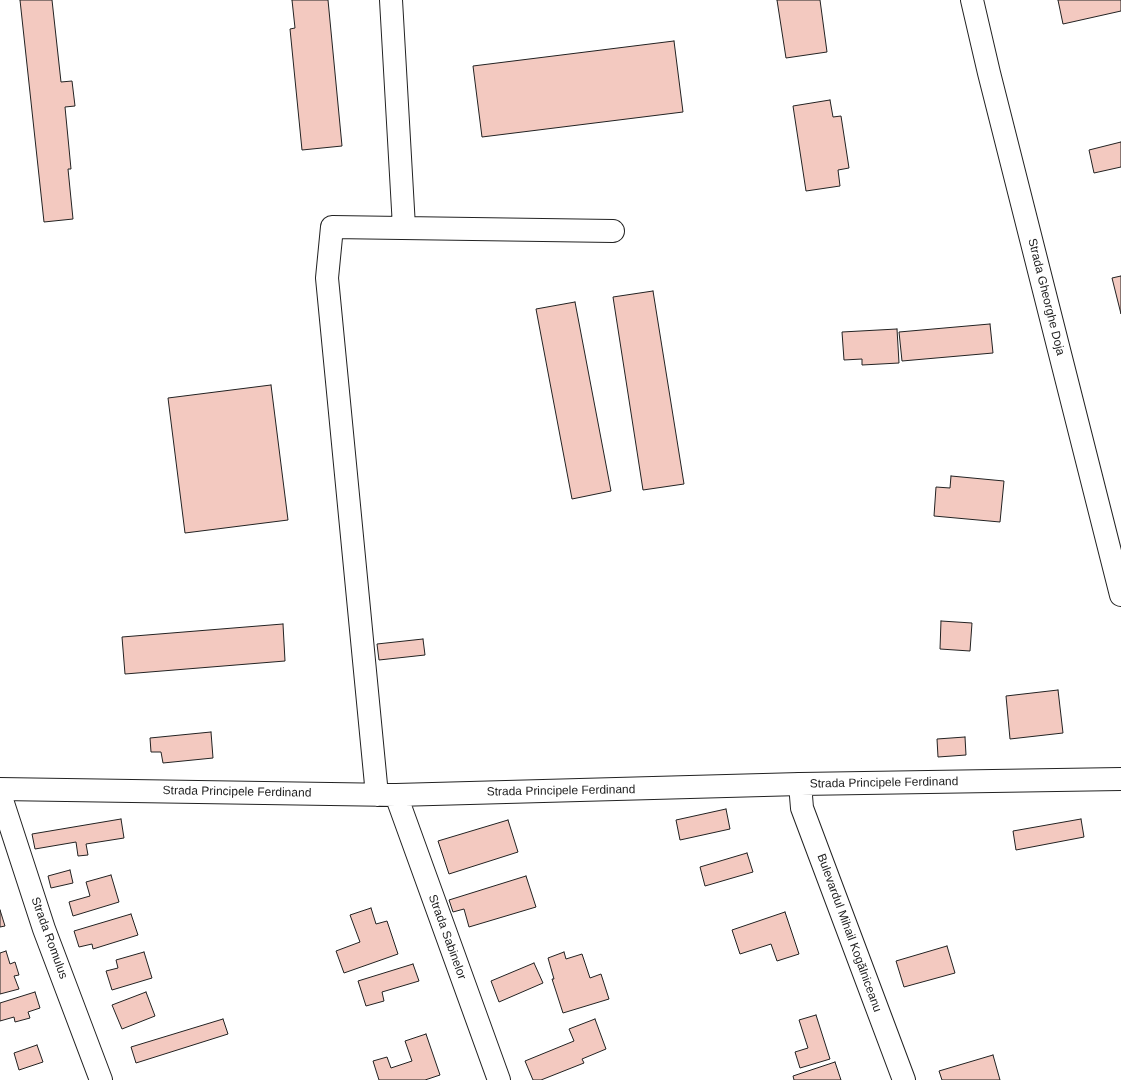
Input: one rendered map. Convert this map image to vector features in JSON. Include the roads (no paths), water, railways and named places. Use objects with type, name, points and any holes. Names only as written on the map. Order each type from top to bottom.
[{"type":"street","points":[[391,0],[404,227],[613,231]]},
{"type":"street","name":"Strada Gheorghe Doja","points":[[972,0],[989,73],[1111,550],[1121,595]]},
{"type":"street","name":"Strada Sabinelor","points":[[404,227],[332,227],[327,278],[386,795],[498,1080]]},
{"type":"street","name":"Strada Principele Ferdinand","points":[[0,789],[386,795],[800,784],[1121,779]]},
{"type":"street","name":"Bulevardul Mihail Kogălniceanu","points":[[800,784],[802,808],[904,1080]]},
{"type":"street","name":"Strada Romulus","points":[[0,794],[44,929],[101,1080]]}]
